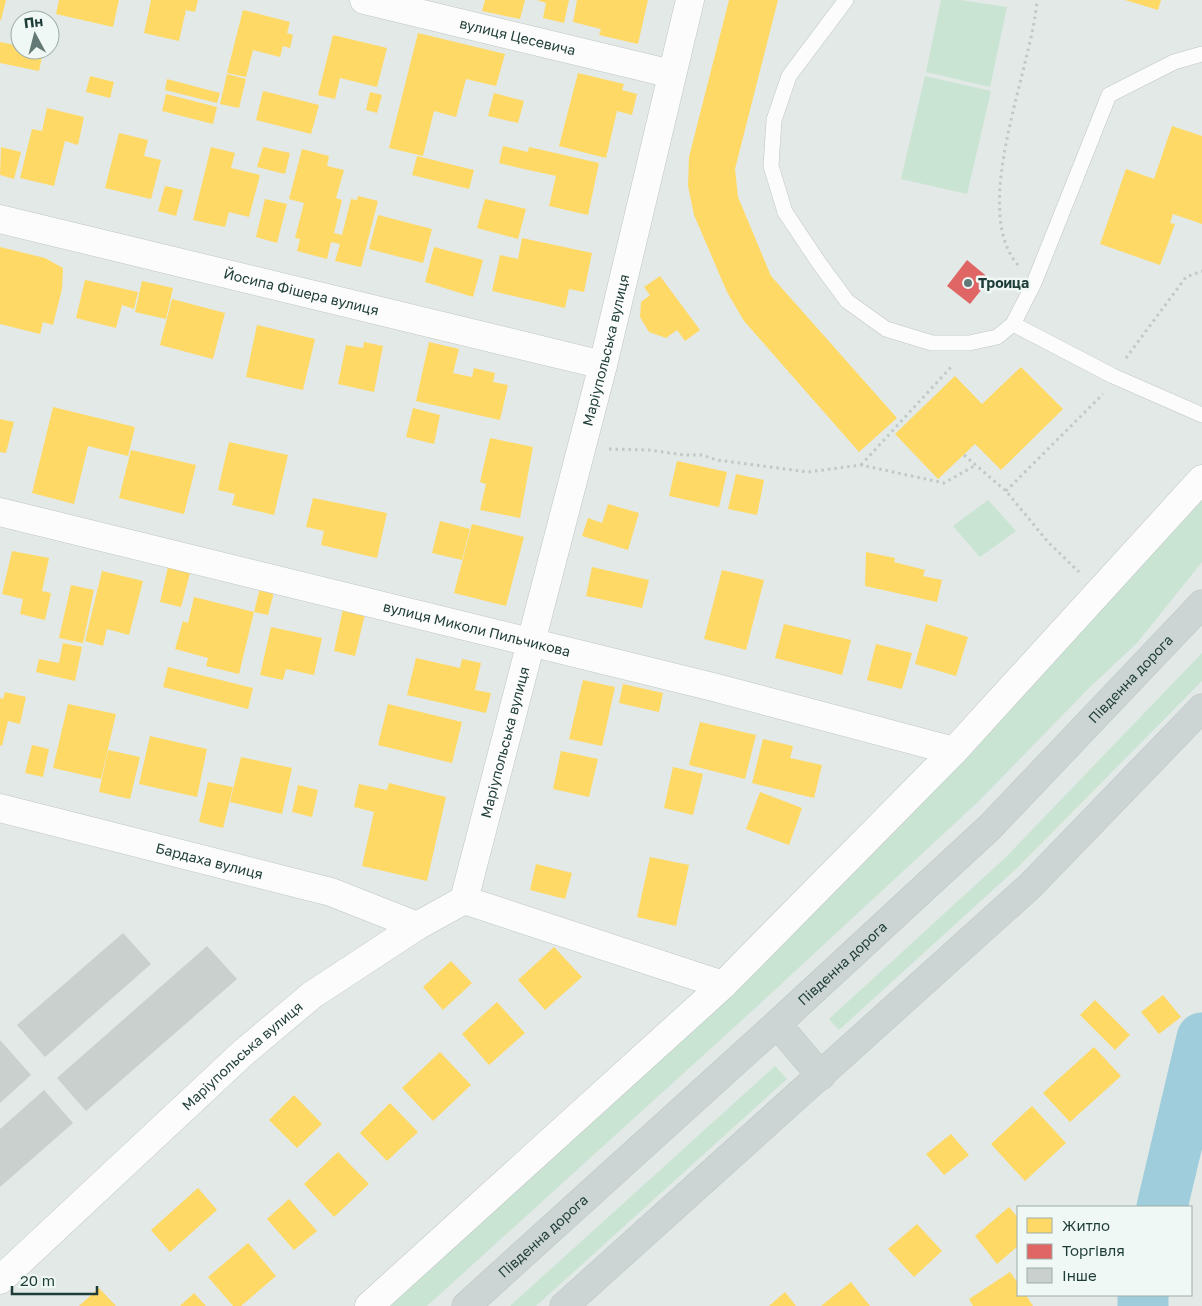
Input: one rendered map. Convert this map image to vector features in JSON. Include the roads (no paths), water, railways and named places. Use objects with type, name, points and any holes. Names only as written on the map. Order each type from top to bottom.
[{"type":"main road","name":"Південна дорога","points":[[466,1306],[777,1024],[990,827],[1202,604]]},
{"type":"main road","points":[[564,1306],[1030,886],[1202,708]]},
{"type":"main road","points":[[777,1024],[821,1076]]},
{"type":"street","name":"вулиця Цесевича","points":[[364,0],[672,74]]},
{"type":"street","name":"Маріупольська вулиця","points":[[0,1280],[237,1059],[304,1002],[417,926],[464,900],[603,365],[690,0]]},
{"type":"street","name":"Йосипа Фішера вулиця","points":[[0,218],[603,365]]},
{"type":"street","points":[[369,1306],[724,985],[954,751],[1202,479]]},
{"type":"street","name":"вулиця Миколи Пильчикова","points":[[0,512],[532,643],[954,751]]},
{"type":"street","name":"Бардаха вулиця","points":[[0,808],[331,892],[417,926]]},
{"type":"street","points":[[464,900],[724,985]]},
{"type":"lane","points":[[846,0],[789,76],[774,120],[771,166],[785,212],[847,301],[886,329],[932,343],[976,341],[997,337],[1013,324],[1034,283],[1109,95],[1174,62],[1202,54]]},
{"type":"lane","points":[[1013,324],[1116,377],[1202,415]]},
{"type":"waterway","points":[[1162,1206],[1202,1038]]},
{"type":"waterway","points":[[1143,1296],[1143,1306]]},
{"type":"place","name":"Троица","points":[[968,283]]}]
